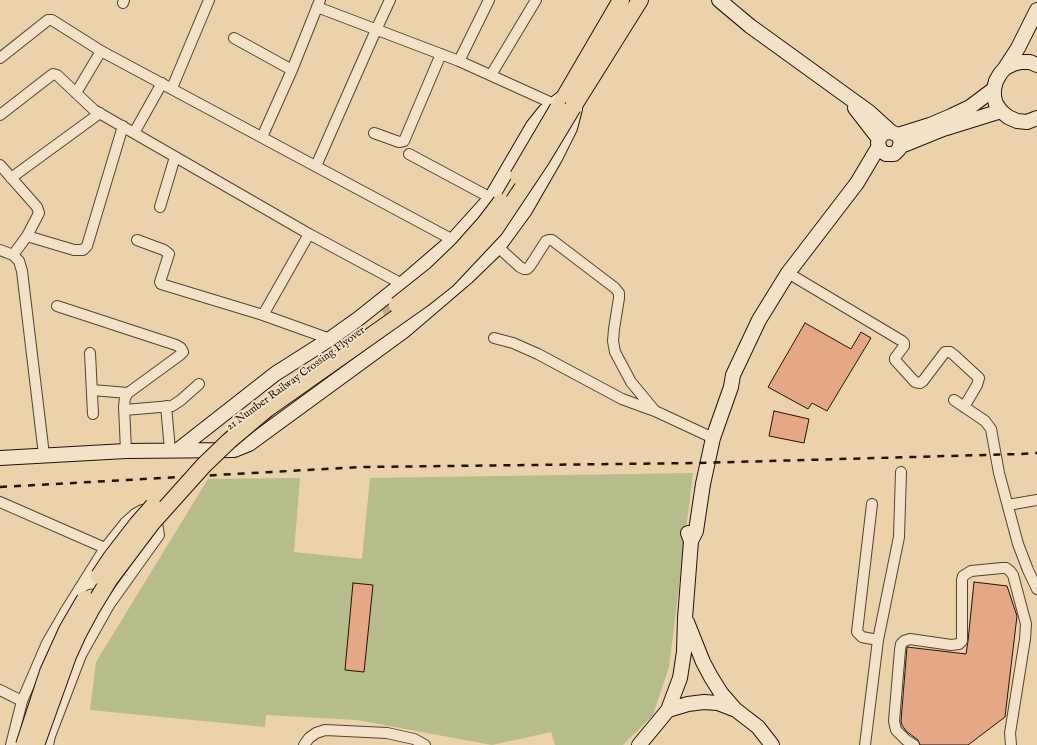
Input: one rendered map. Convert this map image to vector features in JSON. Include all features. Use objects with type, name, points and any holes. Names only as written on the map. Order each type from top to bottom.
[{"type":"main road","points":[[565,103],[621,0]]},
{"type":"main road","points":[[565,103],[640,0]]},
{"type":"main road","name":"21 Number Railway Crossing Flyover","points":[[24,745],[48,672],[67,630],[111,558],[138,523],[190,465],[214,440],[234,423],[260,402],[395,307],[436,274],[461,250],[485,223],[504,198],[565,103]]},
{"type":"main road","name":"21 Number Railway Crossing Flyover","points":[[36,745],[68,656],[78,634],[109,580],[152,523],[204,465],[248,425],[423,300],[447,280],[495,229],[541,160],[565,103]]},
{"type":"street","points":[[172,88],[209,0]]},
{"type":"street","points":[[316,166],[390,0]]},
{"type":"street","points":[[459,61],[489,0]]},
{"type":"street","points":[[491,75],[536,0]]},
{"type":"street","points":[[717,1],[869,112],[897,137],[897,152],[894,154],[881,147],[847,97]]},
{"type":"street","points":[[262,137],[319,4],[376,30],[565,103]]},
{"type":"street","points":[[1037,10],[1018,48],[996,81],[994,89],[996,104],[1008,117],[1017,121],[1027,122],[1037,119]]},
{"type":"street","points":[[0,58],[48,20],[52,20],[101,51],[453,240]]},
{"type":"street","points":[[234,38],[292,70]]},
{"type":"street","points":[[76,93],[101,51]]},
{"type":"street","points":[[374,133],[399,142],[404,141],[441,54]]},
{"type":"street","points":[[1005,68],[1021,62],[1030,62],[1037,65]]},
{"type":"street","points":[[0,115],[53,74],[57,75],[61,77],[89,106],[100,113],[309,234],[402,284]]},
{"type":"street","points":[[134,133],[162,83]]},
{"type":"street","points":[[897,137],[930,125],[970,107],[994,89]]},
{"type":"street","points":[[174,450],[275,374],[384,302],[402,284],[453,240],[491,198],[533,126],[545,111],[565,103]]},
{"type":"street","points":[[0,458],[126,451],[234,450],[249,444],[467,277],[498,247],[525,210],[570,128],[565,103]]},
{"type":"street","points":[[639,745],[668,710],[680,678],[683,664],[691,541],[688,530],[709,437],[724,385],[733,374],[759,320],[788,273],[856,183],[872,174],[881,147],[883,133],[897,137],[943,129],[1001,111]]},
{"type":"street","points":[[11,178],[100,113]]},
{"type":"street","points":[[27,236],[74,250],[84,250],[87,246],[123,126]]},
{"type":"street","points":[[409,154],[491,198]]},
{"type":"street","points":[[160,207],[175,156]]},
{"type":"street","points":[[0,165],[37,208],[39,213],[27,236],[13,255]]},
{"type":"street","points":[[262,314],[309,234]]},
{"type":"street","points":[[137,240],[164,250],[169,254],[160,282],[161,284],[262,314],[330,339]]},
{"type":"street","points":[[498,247],[520,266],[527,269],[546,241],[552,240],[615,288],[619,293],[613,341],[615,352],[631,382],[655,411]]},
{"type":"street","points":[[0,250],[13,255],[19,261],[22,271],[44,455]]},
{"type":"street","points":[[788,273],[902,341],[904,346],[894,360],[915,382],[920,383],[923,381],[945,352],[947,351],[954,355],[979,378],[964,407]]},
{"type":"street","points":[[57,306],[181,348],[183,352],[128,393],[125,398],[124,410],[126,451]]},
{"type":"street","points":[[494,338],[513,343],[538,354],[622,399],[655,411],[709,437]]},
{"type":"street","points":[[90,353],[93,414]]},
{"type":"street","points":[[124,410],[172,406],[199,384]]},
{"type":"street","points":[[92,390],[128,393]]},
{"type":"street","points":[[954,400],[985,421],[991,429],[999,472],[1022,557],[1037,589]]},
{"type":"street","points":[[166,406],[174,450]]},
{"type":"street","points":[[865,745],[878,640],[899,537],[901,472]]},
{"type":"street","points":[[1008,505],[1037,500]]},
{"type":"street","points":[[0,502],[105,548]]},
{"type":"street","points":[[872,504],[857,632],[862,637],[878,640]]},
{"type":"street","points":[[11,745],[22,701],[47,644],[105,548],[125,523],[142,510],[157,523],[159,535],[109,605],[81,655],[50,736],[48,745]]},
{"type":"street","points":[[914,745],[906,740],[896,730],[894,721],[901,644],[910,639],[951,645],[959,644],[962,641],[963,576],[971,571],[1006,568],[1013,575],[1026,624],[1025,640],[1010,733],[1011,745]]},
{"type":"street","points":[[79,589],[87,584],[100,583],[108,592],[109,605]]},
{"type":"street","points":[[685,618],[703,662],[721,693],[736,710],[758,727],[772,745]]},
{"type":"street","points":[[0,690],[22,701]]},
{"type":"street","points":[[668,710],[688,704],[704,702],[718,703],[736,710]]},
{"type":"street","points":[[304,745],[309,738],[316,733],[325,730],[387,733],[414,739],[425,745]]},
{"type":"green space","points":[[693,473],[669,667],[653,715],[623,745],[555,745],[551,732],[492,745],[357,720],[266,715],[265,727],[90,710],[96,662],[208,479],[300,478],[294,552],[362,559],[370,478]]},
{"type":"building","points":[[805,323],[851,349],[861,332],[871,338],[827,411],[812,403],[808,409],[768,387]]},
{"type":"building","points":[[774,411],[809,419],[804,443],[769,436]]},
{"type":"building","points":[[974,582],[1007,586],[1017,616],[1005,717],[968,745],[920,745],[918,740],[906,731],[901,721],[907,647],[966,654]]},
{"type":"building","points":[[353,583],[373,585],[364,672],[345,670]]},
{"type":"tunnel","points":[[386,305],[400,324]]},
{"type":"railway","points":[[0,487],[361,467],[698,463],[1037,453]]}]
